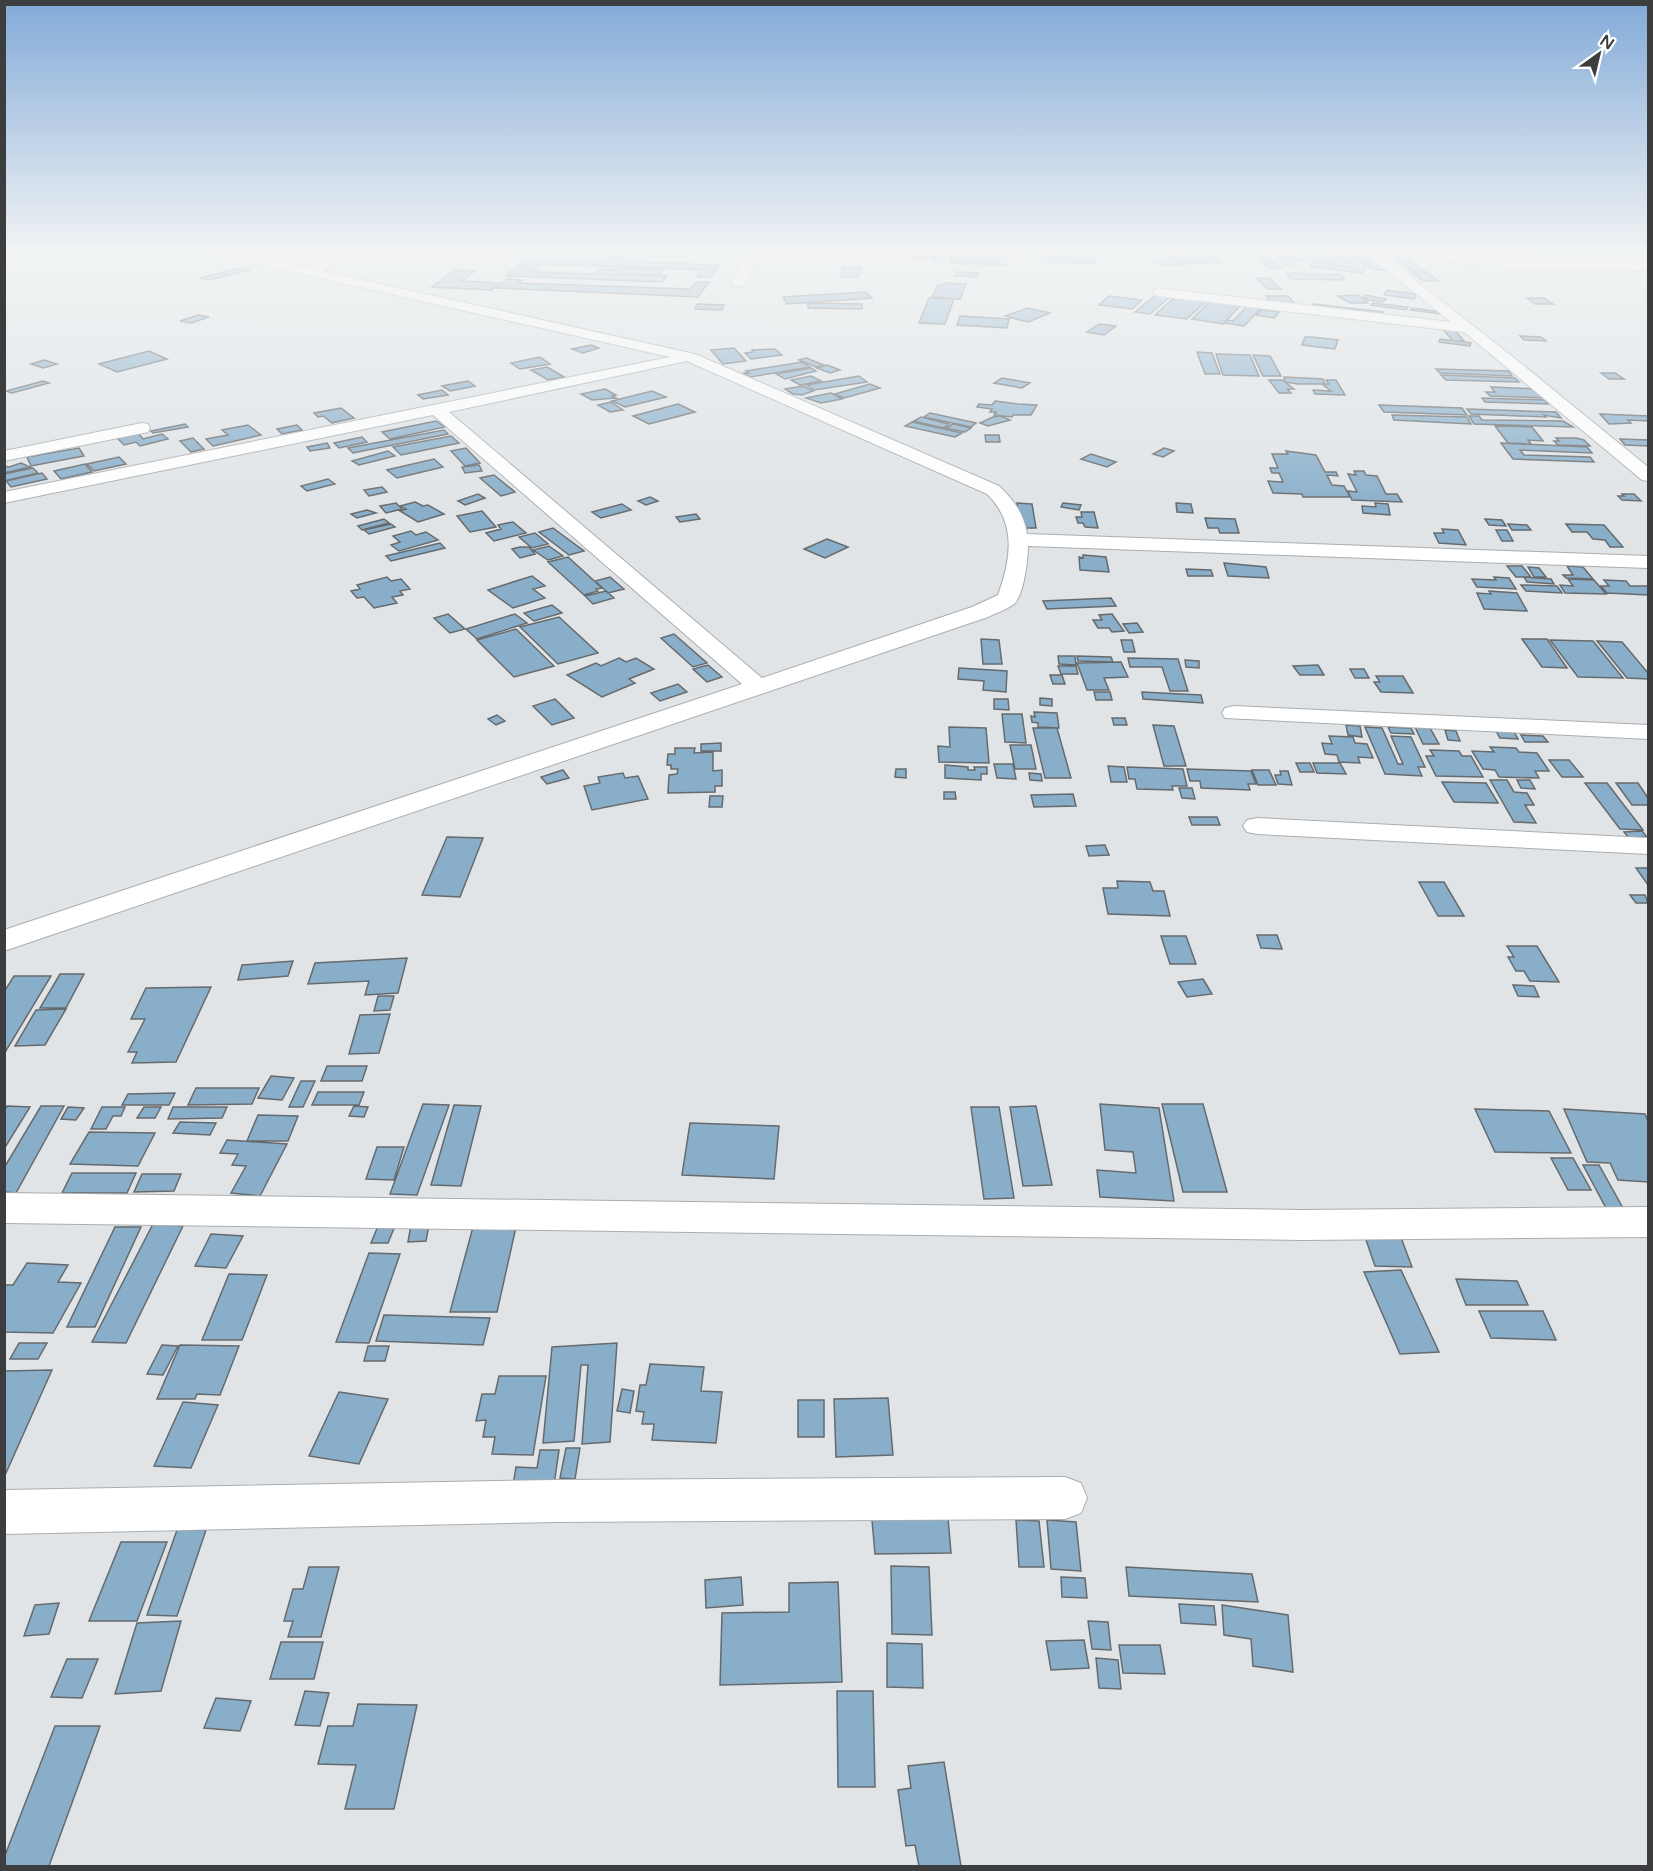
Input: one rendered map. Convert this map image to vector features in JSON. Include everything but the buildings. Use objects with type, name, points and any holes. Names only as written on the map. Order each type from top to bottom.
[{"type":"street","points":[[7,942],[980,612],[1007,599],[1020,540],[1012,510],[1006,500],[993,490],[690,357],[598,336]]},
{"type":"street","points":[[1477,336],[1648,476]]},
{"type":"street","points":[[4,498],[690,357]]},
{"type":"street","points":[[437,410],[759,687]]},
{"type":"street","points":[[4,456],[141,428]]},
{"type":"street","points":[[1020,540],[1648,562]]},
{"type":"street","points":[[1234,713],[1648,732]]},
{"type":"street","points":[[1257,826],[1648,846]]},
{"type":"street","points":[[4,1208],[1302,1224],[1648,1222]]},
{"type":"street","points":[[4,1512],[555,1500],[1065,1498]]}]
